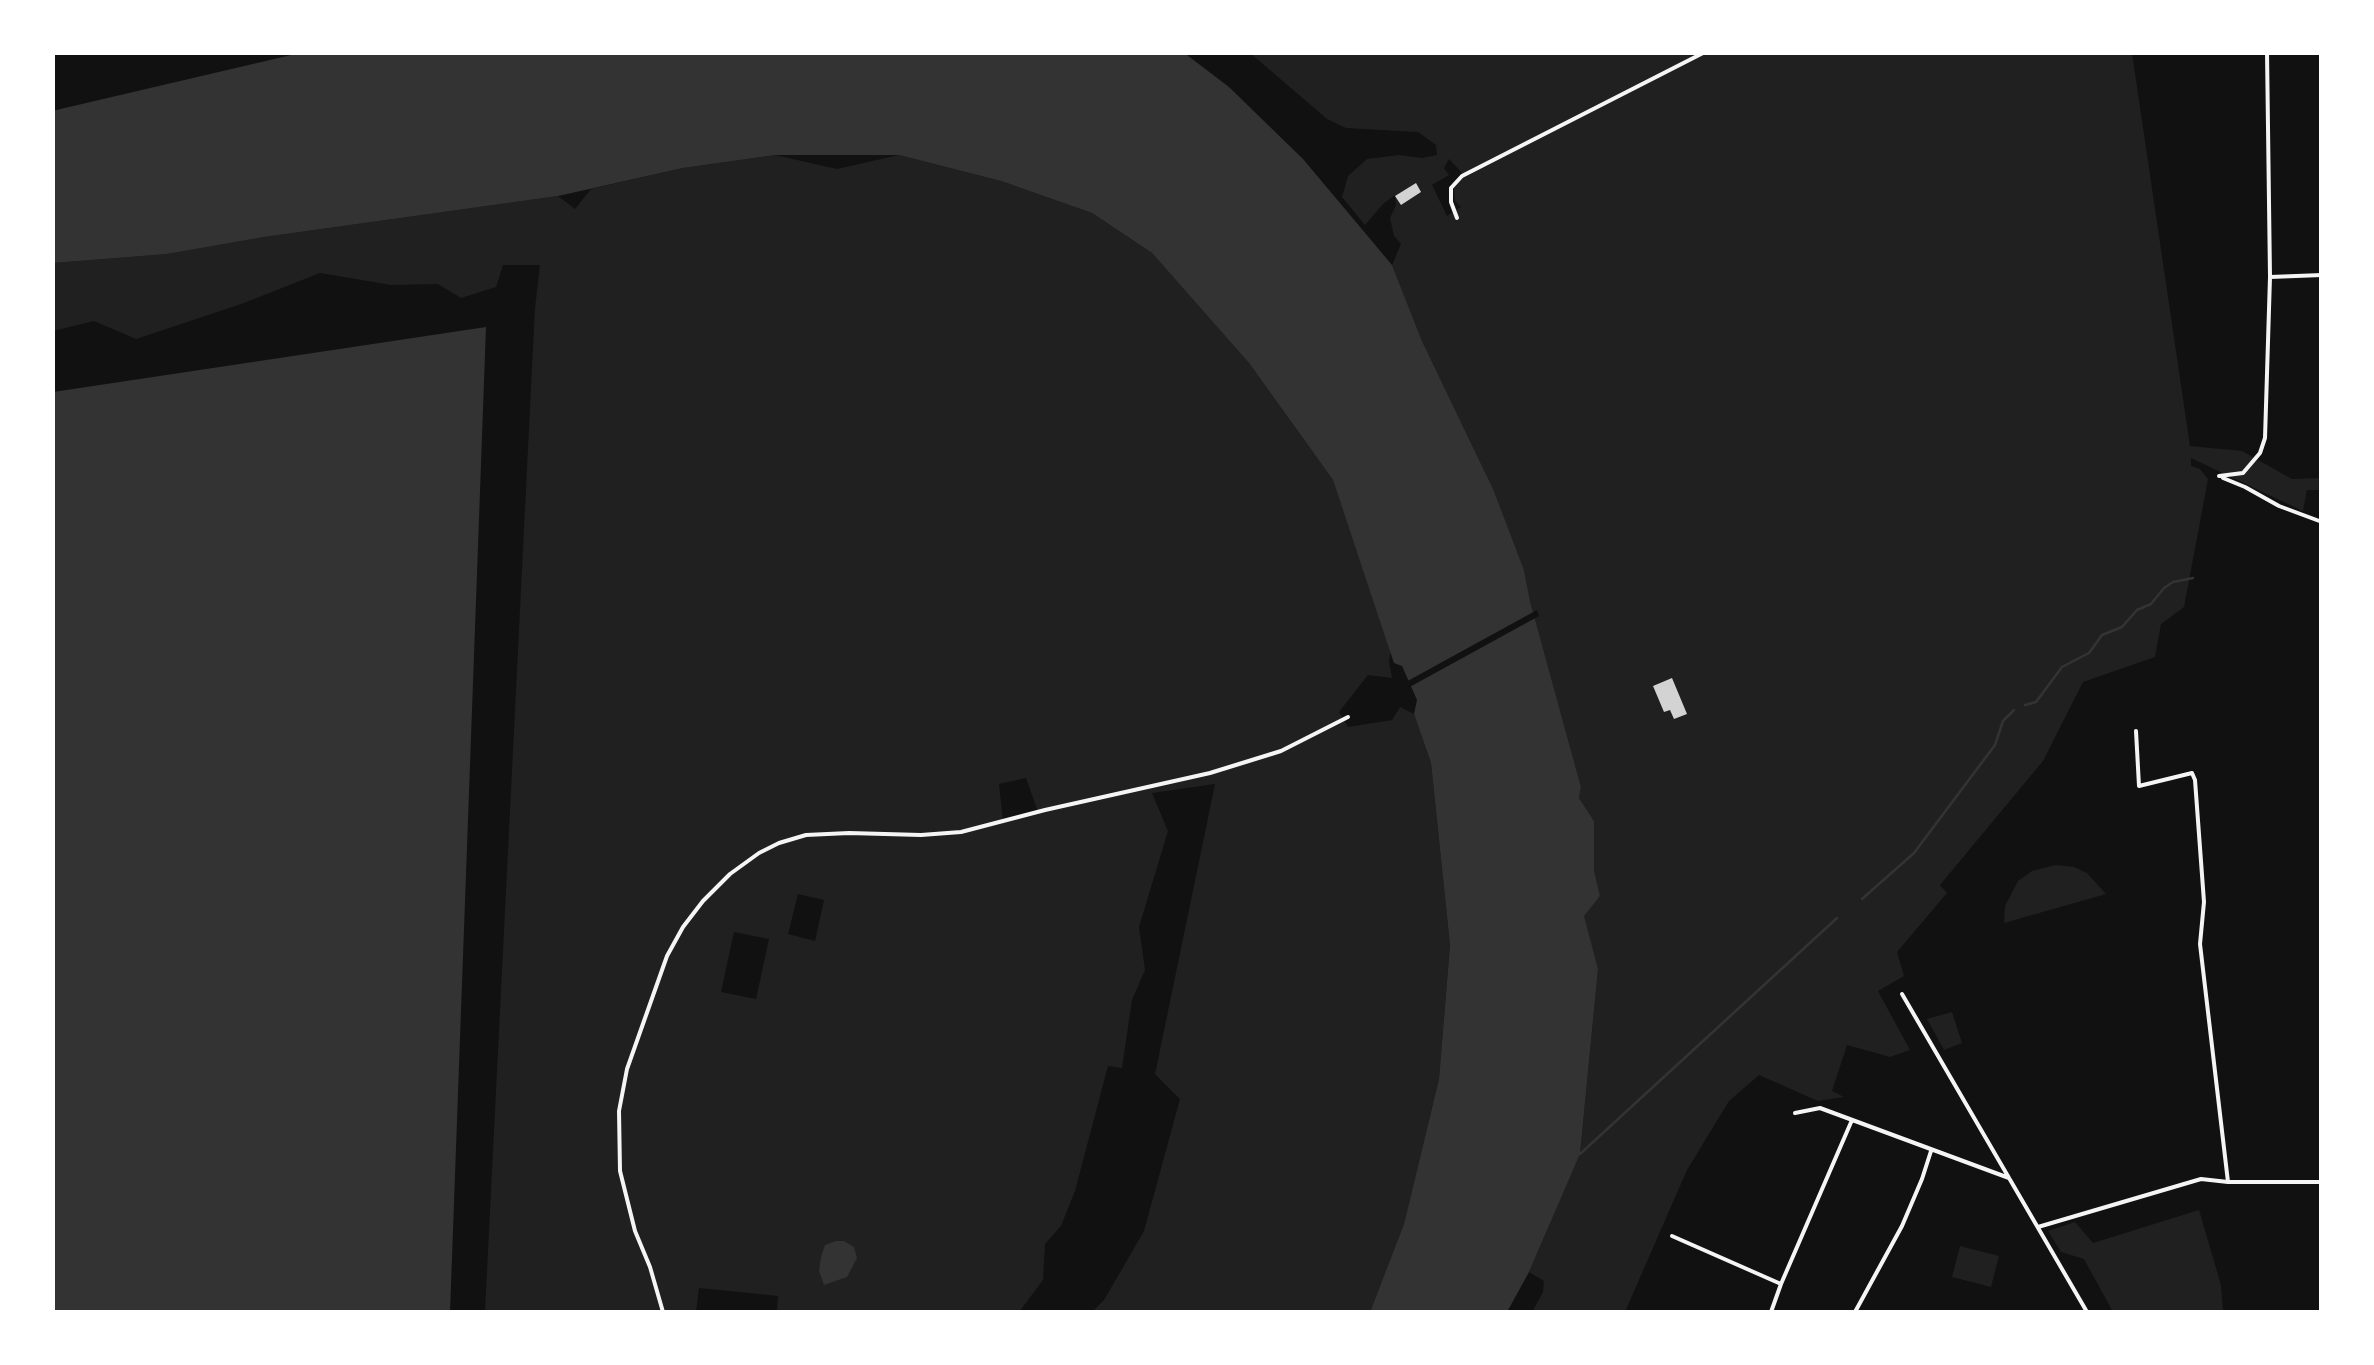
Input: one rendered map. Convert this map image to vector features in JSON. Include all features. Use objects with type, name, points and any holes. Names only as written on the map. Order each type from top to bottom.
[{"type":"main road","points":[[2322,1004],[2322,1086]]},
{"type":"street","points":[[1457,218],[1451,188],[1462,176],[1705,52]]},
{"type":"street","points":[[2267,52],[2270,277],[2265,438],[2260,453],[2243,473],[2219,476],[2322,522]]},
{"type":"street","points":[[2270,277],[2322,275]]},
{"type":"street","points":[[663,1312],[620,1171],[619,1111],[628,1068],[667,956],[703,900],[730,874],[758,853],[806,836],[961,832],[1210,772],[1282,751],[1348,717]]},
{"type":"street","points":[[2136,730],[2139,786],[2192,772],[2195,780],[2204,902],[2200,944],[2228,1182]]},
{"type":"street","points":[[1902,994],[2087,1312]]},
{"type":"street","points":[[1795,1113],[1820,1108],[2009,1178]]},
{"type":"street","points":[[1772,1312],[1852,1120]]},
{"type":"street","points":[[1855,1312],[1902,1226],[1931,1151]]},
{"type":"street","points":[[2037,1227],[2200,1179],[2322,1182]]},
{"type":"street","points":[[1672,1236],[1781,1284]]},
{"type":"shaded area","points":[[304,52],[1183,52],[1229,87],[1303,159],[1392,265],[1422,341],[1494,491],[1524,570],[1581,787],[1579,798],[1594,821],[1594,870],[1600,896],[1584,916],[1598,969],[1580,1154],[1529,1272],[1507,1312],[1370,1312],[1404,1224],[1439,1079],[1450,945],[1431,763],[1414,714],[1417,700],[1402,666],[1394,663],[1333,480],[1249,363],[1152,253],[1092,213],[1001,181],[899,155],[775,155],[683,168],[558,196],[167,254],[53,263],[52,111]]},
{"type":"shaded area","points":[[1250,53],[2132,53],[2190,446],[2242,451],[2292,479],[2321,478],[2321,490],[2307,490],[2303,511],[2191,458],[2191,466],[2200,469],[2208,479],[2184,607],[2161,624],[2155,657],[2083,682],[2043,761],[1940,885],[1947,893],[1897,952],[1904,976],[1878,991],[1910,1050],[1890,1057],[1847,1045],[1832,1091],[1844,1097],[1818,1101],[1759,1075],[1729,1101],[1687,1170],[1625,1312],[1532,1312],[1543,1292],[1544,1281],[1529,1272],[1580,1154],[1598,969],[1583,916],[1600,896],[1594,870],[1594,821],[1579,798],[1581,787],[1524,570],[1494,491],[1422,341],[1392,265],[1401,244],[1394,236],[1390,218],[1396,205],[1395,195],[1365,225],[1342,197],[1348,176],[1367,159],[1437,155],[1436,145],[1418,132],[1346,128],[1327,119]],"holes":[[[1449,159],[1465,176],[1454,188],[1455,201],[1461,207],[1447,216],[1432,185],[1449,175],[1444,168]]]},
{"type":"shaded area","points":[[775,155],[837,169],[899,155],[1001,181],[1092,213],[1152,253],[1249,363],[1333,480],[1391,650],[1392,678],[1368,675],[1339,712],[1348,727],[1392,720],[1400,707],[1414,714],[1431,763],[1450,945],[1439,1079],[1404,1224],[1370,1312],[1092,1312],[1104,1300],[1144,1231],[1180,1099],[1155,1074],[1215,784],[1152,793],[1168,831],[1139,927],[1145,970],[1132,1000],[1122,1068],[1108,1066],[1075,1191],[1061,1226],[1045,1244],[1043,1280],[1019,1312],[777,1312],[778,1296],[699,1288],[696,1312],[485,1312],[540,265],[503,265],[496,287],[461,298],[438,284],[391,285],[320,273],[136,339],[94,321],[53,331],[53,263],[167,254],[558,196],[575,209],[591,189],[683,168]],"holes":[[[1026,778],[1038,812],[1003,821],[999,784]],[[798,894],[824,900],[815,941],[788,934]],[[734,932],[769,939],[756,999],[721,992]]]},
{"type":"shaded area","points":[[486,327],[450,1312],[53,1312],[53,392]]},
{"type":"shaded area","points":[[2056,865],[2087,873],[2106,894],[2004,923],[2005,906],[2018,881],[2032,871]]},
{"type":"shaded area","points":[[1952,1012],[1962,1043],[1944,1050],[1927,1019]]},
{"type":"shaded area","points":[[2199,1210],[2221,1285],[2223,1312],[2113,1312],[2084,1259],[2061,1252],[2048,1231],[2075,1222],[2093,1243]]},
{"type":"shaded area","points":[[836,1241],[854,1247],[857,1258],[847,1277],[824,1285],[819,1271],[821,1257],[825,1245]]},
{"type":"shaded area","points":[[1960,1246],[1999,1256],[1991,1287],[1952,1277]]},
{"type":"pier","points":[[1537,610],[1539,616],[1406,689],[1404,683]]},
{"type":"building","points":[[1416,183],[1421,192],[1401,205],[1395,196]]},
{"type":"building","points":[[1672,678],[1687,714],[1674,719],[1670,710],[1664,712],[1653,686]]},
{"type":"waterway","points":[[2025,705],[2036,702],[2062,667],[2089,653],[2102,635],[2122,627],[2164,588],[2193,578]]},
{"type":"waterway","points":[[1862,899],[1914,853],[1995,745],[2003,721],[2014,710]]},
{"type":"waterway","points":[[1580,1154],[1837,918]]}]
